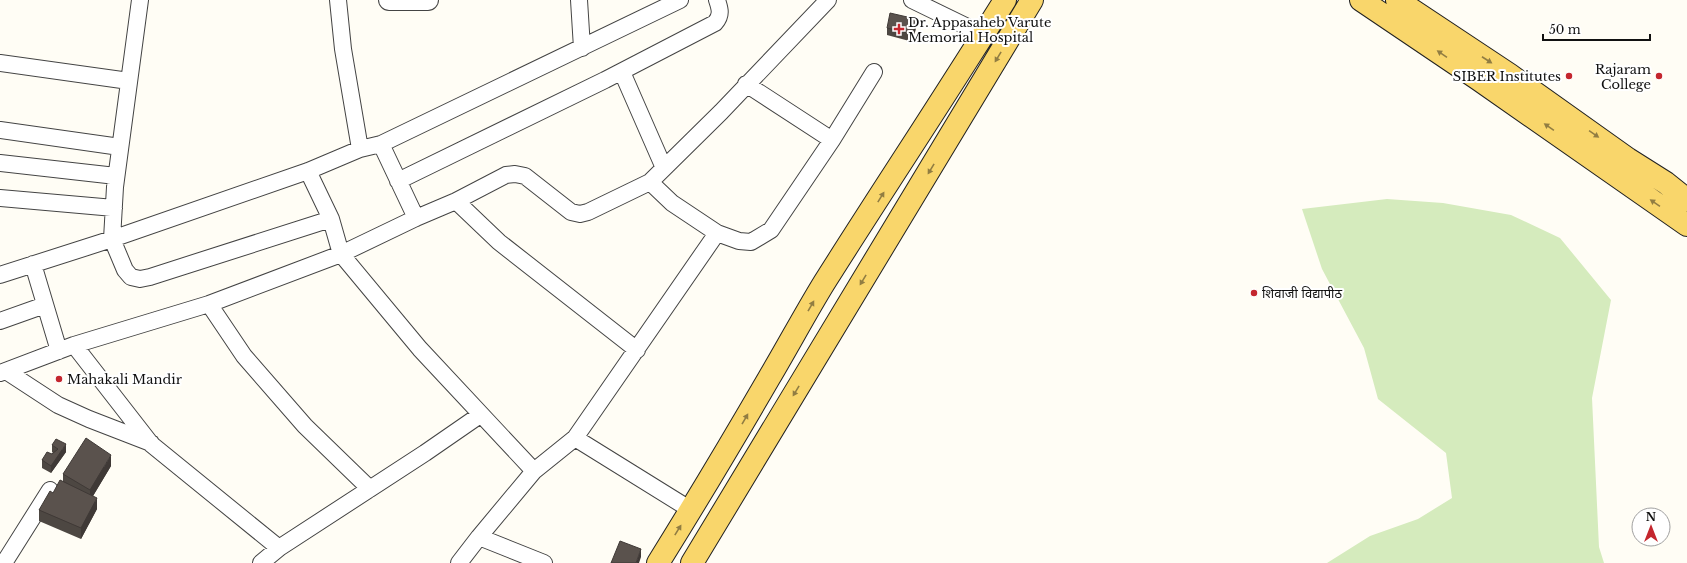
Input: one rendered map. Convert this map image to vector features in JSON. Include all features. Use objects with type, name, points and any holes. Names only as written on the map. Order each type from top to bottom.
[{"type":"main road","points":[[658,563],[691,510],[824,284],[1005,0]]},
{"type":"main road","points":[[692,563],[1032,0]]},
{"type":"main road","points":[[1361,0],[1492,88],[1687,225]]},
{"type":"main road","points":[[1396,0],[1510,75],[1628,159],[1666,183],[1687,200]]},
{"type":"street","points":[[140,0],[116,176],[112,239],[125,270],[131,277],[140,279],[150,278],[331,219]]},
{"type":"street","points":[[338,0],[343,49],[360,149]]},
{"type":"street","points":[[389,0],[428,0]]},
{"type":"street","points":[[579,0],[582,48]]},
{"type":"street","points":[[0,275],[112,239],[308,171],[360,149],[381,144],[680,0]]},
{"type":"street","points":[[398,181],[622,72],[715,23],[721,13],[717,0]]},
{"type":"street","points":[[3,372],[66,348],[209,304],[341,254],[416,218],[456,201],[506,175],[515,174],[525,176],[571,212],[580,214],[588,212],[650,182],[828,0]]},
{"type":"street","points":[[912,0],[984,35]]},
{"type":"street","points":[[0,63],[128,81]]},
{"type":"street","points":[[622,72],[664,168]]},
{"type":"street","points":[[650,182],[672,203],[717,233],[739,241],[751,242],[771,230],[832,140],[874,72]]},
{"type":"street","points":[[746,84],[832,140]]},
{"type":"street","points":[[0,130],[120,146]]},
{"type":"street","points":[[381,144],[416,218]]},
{"type":"street","points":[[0,163],[116,176]]},
{"type":"street","points":[[308,171],[331,219],[341,254],[420,349],[449,379],[480,415],[534,471]]},
{"type":"street","points":[[0,198],[114,208]]},
{"type":"street","points":[[456,201],[510,251],[637,350]]},
{"type":"street","points":[[459,563],[534,471],[575,438],[717,233]]},
{"type":"street","points":[[33,264],[45,305],[66,348],[152,444],[279,548]]},
{"type":"street","points":[[209,304],[244,356],[305,426],[370,489]]},
{"type":"street","points":[[0,320],[45,305]]},
{"type":"street","points":[[3,372],[58,405],[152,444]]},
{"type":"street","points":[[261,563],[279,548],[480,415]]},
{"type":"street","points":[[575,438],[691,510]]},
{"type":"street","points":[[4,563],[50,490]]},
{"type":"street","points":[[479,537],[544,563]]},
{"type":"green space","points":[[1387,199],[1443,203],[1511,215],[1560,238],[1611,300],[1592,398],[1599,547],[1604,563],[1327,563],[1370,536],[1418,519],[1452,498],[1446,453],[1378,399],[1364,348],[1322,269],[1302,209]]},
{"type":"building","points":[[890,13],[916,19],[913,34],[887,28]]},
{"type":"building","points":[[86,438],[111,455],[90,490],[63,474]]},
{"type":"building","points":[[56,439],[66,444],[51,466],[42,460],[47,452],[52,454],[58,449],[52,445]]},
{"type":"building","points":[[60,480],[97,498],[81,528],[39,510],[50,491],[53,493]]},
{"type":"building","points":[[620,541],[641,549],[636,563],[611,563]]},
{"type":"place","name":"Dr. Appasaheb Varute Memorial Hospital","points":[[899,29]]},
{"type":"place","name":"SIBER Institutes","points":[[1569,76]]},
{"type":"place","name":"Rajaram College","points":[[1659,76]]},
{"type":"place","name":"शिवाजी विद्यापीठ","points":[[1254,293]]},
{"type":"place","name":"Mahakali Mandir","points":[[59,379]]}]
